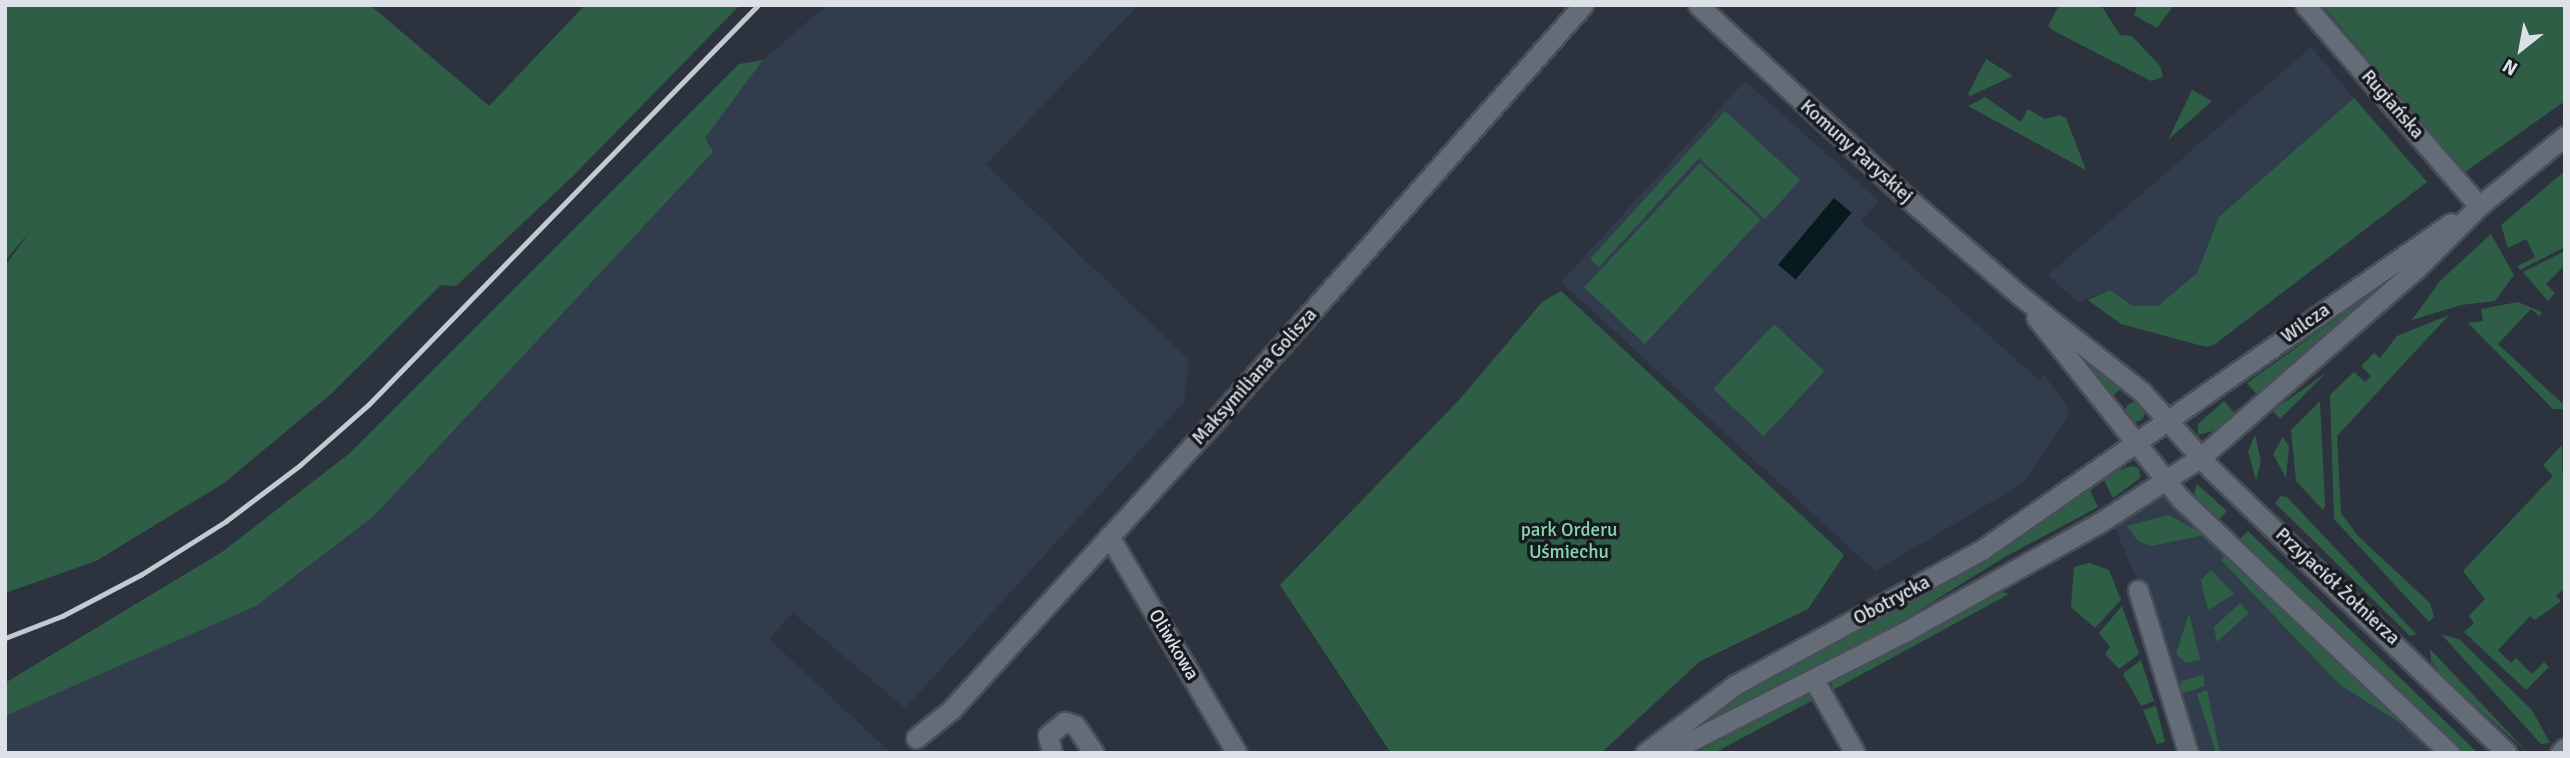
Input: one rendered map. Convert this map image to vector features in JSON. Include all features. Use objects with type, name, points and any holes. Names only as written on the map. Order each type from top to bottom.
[{"type":"street","name":"Maksymiliana Golisza","points":[[916,738],[951,709],[1109,536],[1458,151],[1583,5]]},
{"type":"street","name":"Komuny Paryskiej","points":[[1698,5],[1747,55],[2018,294],[2128,379],[2168,420]]},
{"type":"street","name":"Rugiańska","points":[[2305,5],[2479,206]]},
{"type":"street","name":"Wilcza","points":[[2165,481],[2232,435],[2407,277],[2479,206],[2565,135]]},
{"type":"street","name":"Wilcza","points":[[2135,443],[2406,251],[2479,206]]},
{"type":"street","name":"Komuny Paryskiej","points":[[2018,294],[2135,443]]},
{"type":"street","name":"Przyjaciół Żołnierza","points":[[2168,420],[2200,458],[2507,753]]},
{"type":"street","points":[[2135,443],[2165,481],[2450,753]]},
{"type":"street","name":"Obotrycka","points":[[1645,753],[1735,685],[1958,565],[2135,443]]},
{"type":"street","name":"Obotrycka","points":[[1667,753],[1814,680],[2099,523],[2165,481]]},
{"type":"street","name":"Oliwkowa","points":[[1109,536],[1237,753]]},
{"type":"street","points":[[2138,590],[2188,753]]},
{"type":"street","points":[[1814,680],[1851,746]]},
{"type":"street","points":[[1052,753],[1048,736],[1064,722],[1075,725],[1094,753]]},
{"type":"street","points":[[2560,753],[2565,748]]},
{"type":"shaded area","points":[[827,5],[1138,5],[986,165],[1189,360],[1184,402],[905,708],[793,613],[769,639],[891,753],[5,753],[5,716],[256,606],[374,516],[713,152],[704,139],[763,60]]},
{"type":"shaded area","points":[[2311,47],[2354,98],[2220,217],[2197,273],[2158,306],[2133,306],[2110,290],[2078,302],[2048,275]]},
{"type":"shaded area","points":[[1745,81],[1879,201],[1861,221],[2039,380],[2044,375],[2068,407],[2069,415],[2022,484],[1875,571],[1561,282]]},
{"type":"shaded area","points":[[1834,198],[1852,213],[1796,279],[1778,265]]},
{"type":"shaded area","points":[[2164,488],[2440,753],[2194,753],[2150,610],[2112,522]]},
{"type":"green space","points":[[5,5],[370,5],[489,106],[585,5],[740,5],[574,175],[456,286],[441,285],[332,393],[224,483],[96,561],[5,593],[5,266],[31,230],[5,261]]},
{"type":"green space","points":[[2059,5],[2101,5],[2120,35],[2132,36],[2160,66],[2163,77],[2151,81],[2054,31],[2048,26]]},
{"type":"green space","points":[[2138,5],[2174,5],[2157,28],[2134,15]]},
{"type":"green space","points":[[2322,5],[2565,5],[2565,101],[2465,172]]},
{"type":"green space","points":[[1986,59],[2013,76],[1970,96],[1968,94]]},
{"type":"green space","points":[[763,60],[705,138],[713,152],[374,516],[256,606],[5,716],[5,683],[222,552],[350,453],[739,64]]},
{"type":"green space","points":[[2192,90],[2212,101],[2168,140]]},
{"type":"green space","points":[[1985,97],[2021,122],[2028,109],[2045,119],[2059,115],[2066,118],[2086,170],[1968,106]]},
{"type":"green space","points":[[2354,98],[2427,182],[2214,345],[2206,347],[2121,324],[2088,300],[2110,290],[2133,306],[2158,306],[2197,273],[2219,217]]},
{"type":"green space","points":[[1725,111],[1800,180],[1765,219],[1699,158],[1599,267],[1590,259]]},
{"type":"green space","points":[[1700,163],[1761,220],[1645,344],[1584,287]]},
{"type":"green space","points":[[2565,171],[2565,247],[2520,270],[2518,266],[2535,257],[2526,239],[2508,248],[2501,225]]},
{"type":"green space","points":[[2472,206],[2476,210],[2345,318],[2259,397],[2247,383],[2351,308]]},
{"type":"green space","points":[[2491,234],[2514,275],[2495,301],[2461,305],[2412,320],[2440,281]]},
{"type":"green space","points":[[2565,251],[2565,265],[2546,284],[2555,293],[2548,301],[2523,272]]},
{"type":"green space","name":"park Orderu Uśmiechu","points":[[1561,291],[1844,555],[1808,609],[1699,662],[1601,753],[1391,753],[1280,585],[1460,399],[1542,302]]},
{"type":"green space","points":[[2518,302],[2542,312],[2539,316],[2531,309],[2498,344],[2565,406],[2563,409],[2553,409],[2468,323],[2483,321],[2481,309]]},
{"type":"green space","points":[[2449,315],[2337,436],[2341,513],[2358,536],[2430,603],[2434,617],[2429,622],[2334,519],[2330,395],[2354,372],[2365,382],[2371,376],[2361,366],[2374,353],[2380,358],[2397,336]]},
{"type":"green space","points":[[1774,324],[1824,371],[1764,436],[1713,389]]},
{"type":"green space","points":[[2071,347],[2122,388],[2111,397]]},
{"type":"green space","points":[[2327,372],[2280,419],[2273,411],[2282,404]]},
{"type":"green space","points":[[2224,401],[2238,417],[2220,429],[2198,435],[2198,424]]},
{"type":"green space","points":[[2320,401],[2325,506],[2323,510],[2296,481],[2291,430]]},
{"type":"green space","points":[[2135,402],[2142,405],[2145,412],[2142,419],[2135,422],[2128,419],[2125,412],[2128,405]]},
{"type":"green space","points":[[2255,435],[2261,461],[2256,480],[2248,452]]},
{"type":"green space","points":[[2283,437],[2289,447],[2286,478],[2273,454]]},
{"type":"green space","points":[[2562,445],[2565,588],[2556,596],[2561,601],[2535,620],[2530,616],[2498,650],[2511,663],[2516,658],[2532,674],[2544,662],[2549,667],[2526,690],[2464,632],[2474,623],[2469,616],[2485,599],[2463,571],[2553,476],[2543,465]]},
{"type":"green space","points":[[2131,466],[2139,468],[2140,478],[2113,498],[2102,476]]},
{"type":"green space","points":[[2197,484],[2227,511],[2218,521],[2200,503],[2194,492]]},
{"type":"green space","points":[[2088,486],[2098,507],[2003,558],[1894,626],[1689,733],[1753,686],[2001,550]]},
{"type":"green space","points":[[2281,496],[2287,497],[2416,634],[2410,636],[2275,503]]},
{"type":"green space","points":[[2169,515],[2205,535],[2151,546],[2138,541],[2127,526]]},
{"type":"green space","points":[[2248,531],[2478,753],[2459,753],[2239,540]]},
{"type":"green space","points":[[2226,555],[2402,724],[2340,685],[2221,560]]},
{"type":"green space","points":[[2089,563],[2109,570],[2121,600],[2095,628],[2071,607],[2074,567]]},
{"type":"green space","points":[[2211,570],[2234,594],[2208,610],[2201,580]]},
{"type":"green space","points":[[2002,592],[2009,594],[1831,691],[1833,681]]},
{"type":"green space","points":[[2240,603],[2249,613],[2217,642],[2214,627]]},
{"type":"green space","points":[[2122,606],[2139,654],[2119,669],[2105,654],[2110,647],[2099,633]]},
{"type":"green space","points":[[2189,613],[2200,660],[2186,663],[2176,654]]},
{"type":"green space","points":[[2441,634],[2460,640],[2532,710],[2550,743],[2541,744]]},
{"type":"green space","points":[[2430,649],[2528,753],[2445,678],[2431,661]]},
{"type":"green space","points":[[2141,660],[2154,701],[2141,706],[2123,674]]},
{"type":"green space","points":[[2203,675],[2205,686],[2177,695],[2182,681]]},
{"type":"green space","points":[[2207,690],[2220,753],[2216,753],[2197,694]]},
{"type":"green space","points":[[1808,694],[1815,699],[1714,753],[1696,753]]},
{"type":"green space","points":[[2156,706],[2165,742],[2157,744],[2143,710]]},
{"type":"railway","points":[[5,638],[62,616],[142,574],[226,521],[300,465],[369,404],[758,5]]}]
